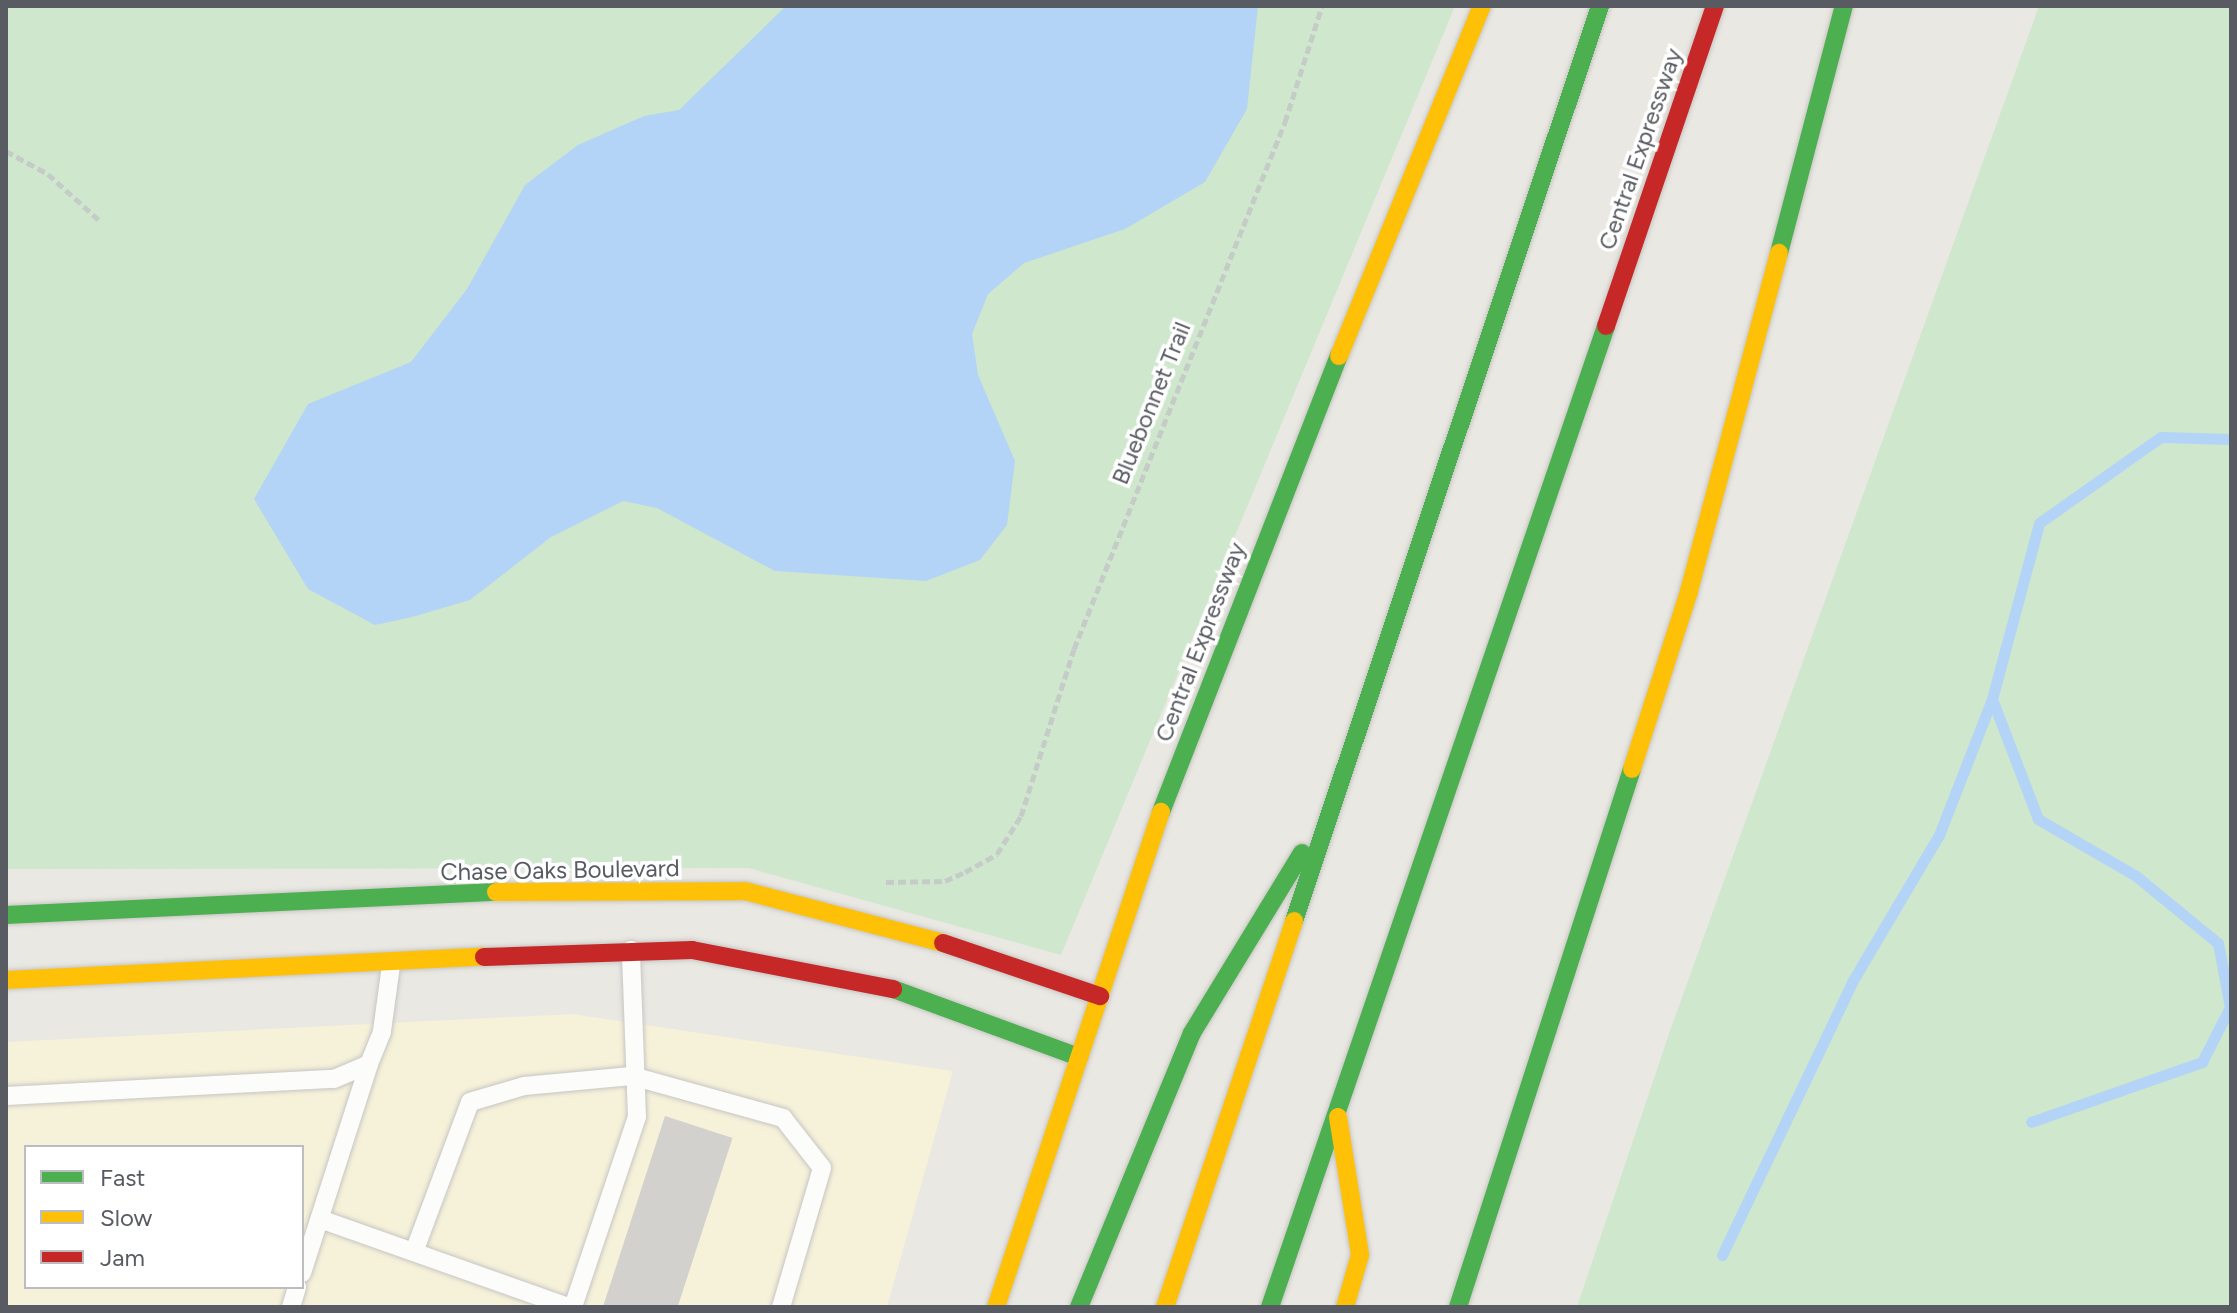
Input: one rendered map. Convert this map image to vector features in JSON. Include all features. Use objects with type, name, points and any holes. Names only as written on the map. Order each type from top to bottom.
[{"type":"main road","name":"Central Expressway","points":[[996,1307],[1100,996],[1229,633],[1482,6]]},
{"type":"main road","points":[[1165,1307],[1345,782],[1600,6]]},
{"type":"main road","name":"Central Expressway","points":[[1270,1307],[1715,6]]},
{"type":"main road","points":[[1458,1307],[1689,591],[1844,6]]},
{"type":"main road","points":[[1079,1307],[1192,1033],[1345,782]]},
{"type":"main road","name":"Chase Oaks Boulevard","points":[[6,915],[745,891],[919,935],[1100,996]]},
{"type":"main road","points":[[391,938],[391,964]]},
{"type":"main road","points":[[6,980],[391,964],[631,950],[692,950],[881,985],[1079,1057]]},
{"type":"main road","points":[[1337,1111],[1360,1255],[1345,1307]]},
{"type":"lane","points":[[320,1219],[571,1307],[637,1117],[632,1076],[631,950]]},
{"type":"lane","points":[[304,1267],[382,1031],[391,964]]},
{"type":"lane","points":[[6,1096],[334,1079],[369,1064]]},
{"type":"lane","points":[[414,1252],[470,1102],[524,1086],[632,1076],[783,1118],[822,1168],[781,1307]]},
{"type":"path","name":"Bluebonnet Trail","points":[[1021,816],[1074,649],[1285,122],[1322,6]]},
{"type":"path","points":[[6,151],[48,174],[100,221]]},
{"type":"shaded area","points":[[572,1014],[953,1071],[887,1307],[6,1307],[6,1042]]},
{"type":"green space","points":[[6,6],[1455,6],[1061,955],[749,868],[6,869]]},
{"type":"green space","points":[[2039,6],[2231,6],[2231,1307],[1577,1307],[1671,1028]]},
{"type":"water","points":[[786,6],[1258,6],[1247,109],[1205,182],[1125,229],[1024,263],[988,294],[972,334],[978,375],[1015,461],[1007,525],[980,560],[926,581],[775,571],[657,508],[623,501],[551,537],[470,600],[412,617],[375,625],[308,589],[254,499],[308,404],[411,362],[467,289],[525,185],[578,145],[644,116],[679,110]]},
{"type":"building","points":[[665,1116],[733,1138],[678,1307],[603,1307]]},
{"type":"waterway","points":[[1722,1255],[1852,982],[1939,835],[1992,699],[2039,523],[2161,437],[2231,439]]},
{"type":"waterway","points":[[1992,699],[2038,819],[2136,876],[2218,943],[2230,1007],[2202,1062],[2031,1122]]},
{"type":"traffic: fast","points":[[1294,921],[1600,6]]},
{"type":"traffic: fast","points":[[1779,253],[1844,6]]},
{"type":"traffic: fast","points":[[1270,1307],[1606,326]]},
{"type":"traffic: fast","points":[[1161,812],[1339,356]]},
{"type":"traffic: fast","points":[[1458,1307],[1632,769]]},
{"type":"traffic: fast","points":[[1079,1307],[1192,1033],[1302,853]]},
{"type":"traffic: fast","points":[[6,915],[496,892]]},
{"type":"traffic: fast","points":[[893,989],[1079,1057]]},
{"type":"traffic: slow","points":[[1339,356],[1482,6]]},
{"type":"traffic: slow","points":[[1632,769],[1689,591],[1779,253]]},
{"type":"traffic: slow","points":[[996,1307],[1161,812]]},
{"type":"traffic: slow","points":[[496,892],[745,891],[943,943]]},
{"type":"traffic: slow","points":[[1165,1307],[1294,921]]},
{"type":"traffic: slow","points":[[6,980],[484,957]]},
{"type":"traffic: slow","points":[[1338,1117],[1360,1255],[1345,1307]]},
{"type":"traffic: jam","points":[[1606,326],[1715,6]]},
{"type":"traffic: jam","points":[[943,943],[1100,996]]},
{"type":"traffic: jam","points":[[484,957],[692,950],[893,989]]}]
